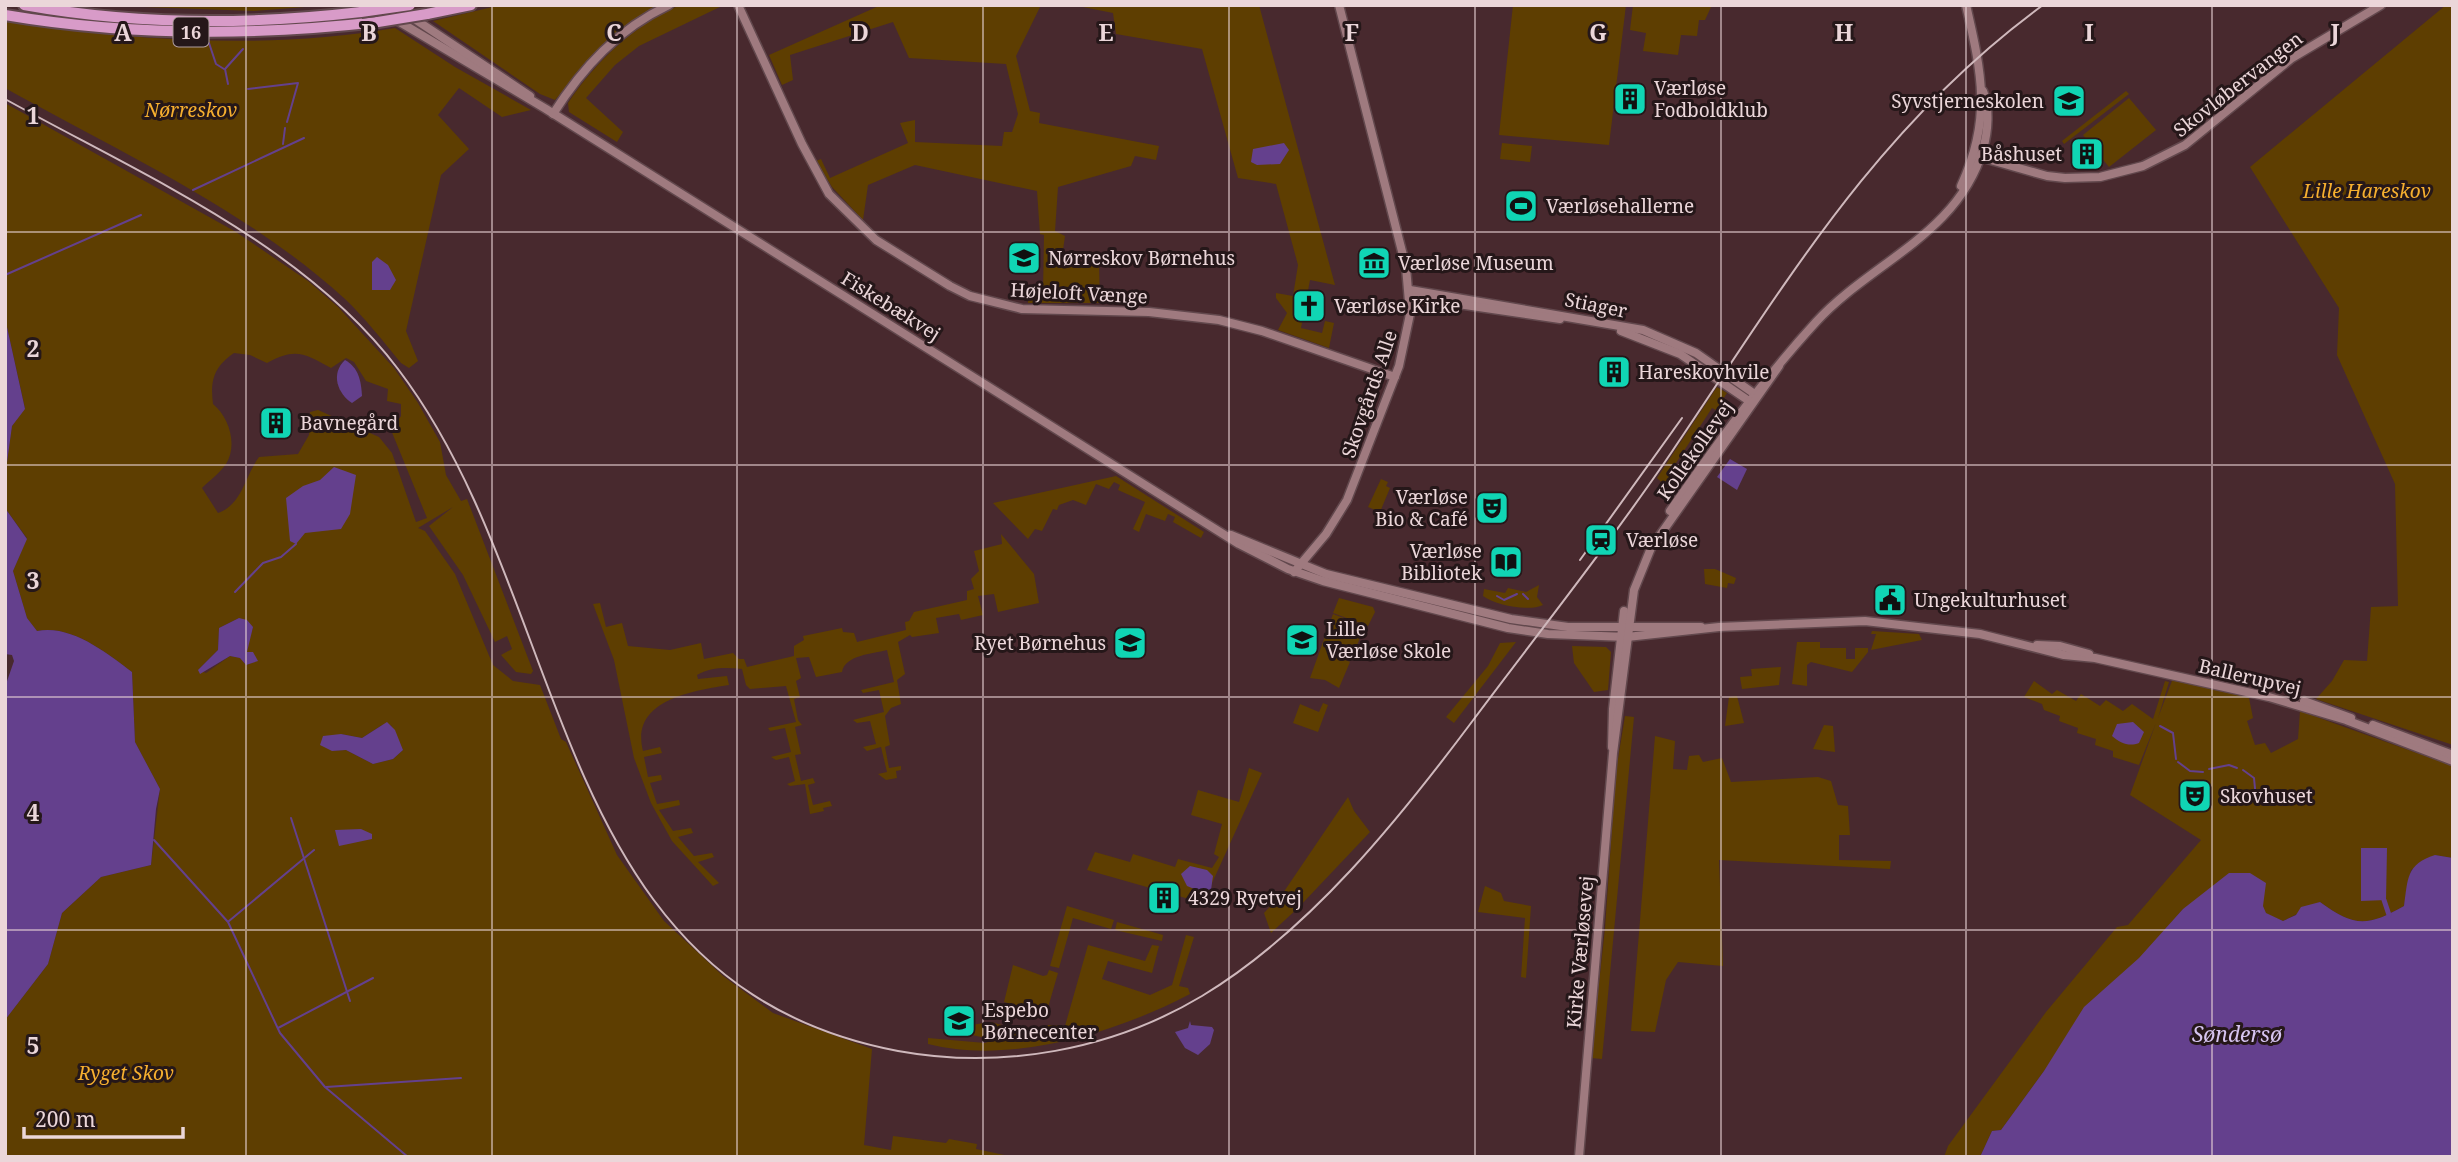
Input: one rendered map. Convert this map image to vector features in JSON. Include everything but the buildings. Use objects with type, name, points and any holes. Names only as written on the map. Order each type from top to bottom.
[{"type":"highway","name":"16","points":[[24,5],[90,15],[186,21],[300,18],[410,5]]},
{"type":"highway","name":"16","points":[[5,15],[88,27],[185,32],[300,30],[378,22],[471,5]]},
{"type":"street","name":"Fiskebækvej","points":[[394,5],[495,71],[550,111]]},
{"type":"street","points":[[550,111],[610,43],[633,25],[669,5]]},
{"type":"street","name":"Højeloft Vænge","points":[[738,5],[802,144],[829,194],[876,240],[950,286],[970,296],[1016,309],[1149,312],[1219,320],[1262,331],[1395,377]]},
{"type":"street","name":"Skovgårds Alle","points":[[1297,568],[1326,534],[1347,499],[1395,377],[1408,333],[1410,294],[1339,5]]},
{"type":"street","name":"Kollekollevej","points":[[1623,637],[1634,590],[1651,548],[1779,366],[1826,312],[1917,242],[1966,188],[1978,157],[1983,91],[1966,5]]},
{"type":"street","name":"Skovløbervangen","points":[[1978,157],[2065,178],[2091,178],[2123,173],[2162,159],[2201,134],[2292,58],[2381,5]]},
{"type":"street","name":"Fiskebækvej","points":[[366,9],[550,111],[1221,530],[1239,544],[1297,568],[1387,599],[1548,635],[1623,637]]},
{"type":"street","name":"Stiager","points":[[1410,294],[1625,331],[1680,354],[1754,399]]},
{"type":"street","name":"Fiskebækvej","points":[[1297,568],[1511,619],[1568,627],[1624,626]]},
{"type":"street","name":"Ballerupvej","points":[[1623,637],[1708,628],[1873,621],[1950,629],[2269,696],[2346,720],[2453,761]]},
{"type":"street","name":"Ballerupvej","points":[[1624,626],[1708,628]]},
{"type":"street","name":"Kirke Værløsevej","points":[[1578,1157],[1613,750],[1619,721],[1623,637]]},
{"type":"street","name":"Ballerupvej","points":[[2034,645],[2060,646],[2288,697],[2332,709],[2453,755]]},
{"type":"green space","points":[[89,5],[330,5],[254,11]]},
{"type":"green space","points":[[501,5],[659,5],[607,40],[555,100],[540,94],[433,21]]},
{"type":"green space","points":[[680,5],[724,5],[639,46],[615,65],[586,98],[623,132],[617,142],[569,112],[568,103],[579,87],[617,46],[646,24]]},
{"type":"green space","points":[[881,5],[1041,5],[1016,56],[1030,111],[1040,113],[1039,123],[1159,146],[1156,160],[1135,156],[1131,166],[1058,187],[1055,231],[1065,236],[1061,264],[1099,263],[1100,303],[1028,303],[1028,294],[1043,294],[1044,235],[1040,234],[1037,191],[915,165],[868,185],[863,220],[832,187],[816,161],[821,159],[830,178],[908,143],[900,123],[915,120],[915,142],[1002,146],[1004,132],[1012,132],[1018,114],[1006,64],[909,58],[893,22],[790,55],[793,80],[782,85],[769,55]]},
{"type":"green space","points":[[1073,5],[1259,5],[1335,285],[1310,280],[1301,328],[1322,333],[1325,321],[1334,323],[1329,348],[1278,330],[1287,313],[1276,298],[1276,293],[1293,296],[1298,265],[1276,184],[1238,178],[1202,49],[1116,34],[1113,13]]},
{"type":"green space","points":[[1513,5],[1626,5],[1609,145],[1499,135]]},
{"type":"green space","points":[[1633,5],[1712,5],[1705,20],[1699,20],[1697,36],[1681,35],[1678,55],[1643,51],[1646,33],[1630,30]]},
{"type":"green space","name":"Lille Hareskov","points":[[2446,5],[2453,5],[2453,745],[2316,699],[2332,681],[2344,660],[2367,661],[2371,607],[2398,606],[2395,484],[2337,355],[2339,308],[2250,167]]},
{"type":"green space","name":"Nørreskov","points":[[5,21],[102,34],[249,41],[347,35],[395,28],[455,67],[531,110],[502,117],[459,88],[438,115],[469,149],[441,175],[406,331],[418,361],[409,368],[401,363],[345,299],[307,267],[225,210],[5,88]]},
{"type":"green space","points":[[2126,91],[2129,94],[2064,144],[2062,141]]},
{"type":"green space","points":[[2129,98],[2156,130],[2109,167],[2083,135]]},
{"type":"green space","name":"Ryget Skov","points":[[5,103],[236,232],[308,281],[338,307],[394,368],[440,442],[446,475],[461,501],[467,499],[533,671],[531,674],[516,672],[501,655],[512,649],[507,636],[495,642],[463,575],[429,526],[453,507],[418,528],[425,531],[455,574],[493,665],[513,681],[540,685],[561,739],[566,742],[617,855],[664,921],[723,976],[773,1013],[872,1049],[864,1145],[891,1150],[893,1136],[946,1143],[949,1139],[977,1144],[976,1149],[1014,1157],[5,1157],[5,1020],[48,964],[62,913],[101,877],[151,865],[160,789],[135,742],[132,672],[100,649],[75,636],[50,630],[37,631],[27,618],[13,571],[27,538],[5,508],[5,475],[12,426],[25,408],[5,318]],"holes":[[[234,353],[250,355],[267,363],[286,355],[300,354],[331,368],[346,358],[354,362],[366,381],[388,389],[387,401],[401,404],[401,416],[391,430],[427,518],[416,522],[392,453],[379,437],[318,410],[310,412],[309,435],[298,454],[259,457],[233,504],[218,513],[202,488],[224,467],[230,456],[230,432],[223,416],[213,404],[212,388],[218,369]],[[239,618],[253,627],[246,653],[257,661],[246,665],[240,658],[230,656],[206,673],[198,670],[218,650],[219,628]],[[382,725],[391,725],[403,750],[393,759],[373,764],[346,750],[332,751],[341,734],[362,738]]]},
{"type":"green space","points":[[1502,143],[1532,146],[1530,162],[1500,159]]},
{"type":"green space","points":[[1717,387],[1727,393],[1716,410],[1712,408],[1674,466],[1684,473],[1674,494],[1657,478]]},
{"type":"green space","points":[[1116,476],[1204,532],[1201,538],[1173,522],[1175,517],[1168,514],[1165,521],[1146,514],[1139,532],[1133,529],[1145,502],[1118,490],[1120,485],[1114,482],[1109,489],[1096,484],[1086,505],[1073,500],[1059,505],[1057,510],[1053,509],[1042,531],[1035,529],[1028,539],[993,503]]},
{"type":"green space","points":[[1381,479],[1388,482],[1386,486],[1390,488],[1380,512],[1368,507]]},
{"type":"green space","points":[[1001,534],[1034,574],[1039,603],[998,612],[994,594],[978,596],[983,615],[961,620],[959,614],[936,618],[939,633],[912,637],[910,635],[898,642],[905,674],[897,680],[901,704],[891,708],[885,716],[890,745],[885,747],[889,768],[901,766],[901,770],[896,771],[897,778],[886,780],[878,774],[887,772],[881,747],[867,751],[863,747],[876,744],[870,721],[857,723],[853,720],[884,712],[879,690],[863,693],[861,690],[894,682],[887,650],[854,659],[844,666],[842,672],[816,677],[809,657],[796,658],[801,678],[796,681],[800,697],[794,699],[798,720],[802,725],[795,727],[801,754],[795,755],[801,781],[813,778],[815,783],[808,785],[813,805],[830,801],[832,806],[823,808],[824,811],[810,814],[805,784],[787,784],[795,781],[789,757],[776,760],[771,757],[791,752],[785,728],[770,731],[768,728],[796,722],[786,686],[750,689],[746,685],[742,669],[707,670],[697,675],[698,679],[727,676],[729,685],[667,701],[655,709],[646,720],[641,734],[643,751],[660,747],[662,753],[644,757],[648,777],[661,775],[662,780],[650,783],[657,804],[679,800],[680,805],[659,810],[673,831],[691,828],[693,833],[678,837],[694,856],[712,853],[714,857],[698,862],[719,883],[713,886],[672,841],[651,803],[634,758],[614,660],[593,604],[600,603],[606,627],[622,623],[628,646],[670,650],[701,643],[704,659],[733,653],[739,659],[744,659],[747,667],[794,656],[794,646],[804,640],[803,636],[842,628],[843,632],[854,633],[857,642],[906,630],[905,622],[909,621],[914,612],[967,600],[967,591],[974,589],[971,579],[979,571],[974,551],[1002,544]]},
{"type":"green space","points":[[1704,569],[1715,569],[1736,578],[1734,584],[1728,583],[1727,588],[1705,584]]},
{"type":"green space","points":[[1539,585],[1537,597],[1543,605],[1537,607],[1512,606],[1483,596],[1484,589],[1505,593],[1508,588],[1526,592]]},
{"type":"green space","points":[[1339,598],[1373,607],[1375,612],[1368,626],[1333,613]]},
{"type":"green space","points":[[1333,614],[1365,626],[1352,657],[1348,656],[1346,660],[1350,662],[1339,688],[1325,680],[1310,678]]},
{"type":"green space","points":[[1872,631],[1919,634],[1922,640],[1871,650],[1876,634],[1871,634]]},
{"type":"green space","points":[[1516,642],[1454,723],[1446,717],[1488,666],[1500,643]]},
{"type":"green space","points":[[1797,642],[1820,642],[1820,648],[1846,648],[1846,659],[1855,659],[1855,648],[1868,648],[1868,652],[1852,672],[1811,662],[1807,665],[1807,686],[1792,684]]},
{"type":"green space","points":[[1572,646],[1606,647],[1611,652],[1608,690],[1594,692],[1574,663]]},
{"type":"green space","points":[[1781,667],[1779,685],[1742,689],[1740,677],[1752,676],[1751,669]]},
{"type":"green space","points":[[2173,678],[2249,698],[2253,718],[2247,721],[2255,745],[2265,743],[2271,753],[2298,739],[2300,711],[2453,766],[2453,858],[2435,855],[2411,870],[2404,906],[2370,921],[2352,920],[2320,902],[2283,921],[2266,914],[2263,906],[2183,909],[2044,1071],[2001,1130],[1992,1131],[1980,1157],[1944,1157],[1948,1146],[2046,1012],[2117,927],[2128,925],[2201,840],[2130,795],[2156,723],[2139,765],[2113,757],[2113,751],[2095,745],[2096,739],[2077,733],[2078,728],[2059,721],[2060,716],[2044,710],[2042,704],[2024,697],[2034,681],[2052,694],[2057,690],[2076,701],[2081,694],[2100,706],[2106,700],[2123,711],[2132,704],[2153,719],[2165,681],[2169,682],[2158,718]]},
{"type":"green space","points":[[1737,696],[1744,723],[1725,726],[1729,697]]},
{"type":"green space","points":[[1323,703],[1328,705],[1318,732],[1293,723],[1300,704],[1319,712]]},
{"type":"green space","points":[[1625,716],[1634,717],[1602,1059],[1591,1058],[1605,928],[1616,771]]},
{"type":"green space","points":[[1824,725],[1833,726],[1835,752],[1813,749]]},
{"type":"green space","points":[[1655,736],[1675,741],[1673,769],[1687,770],[1689,756],[1699,755],[1703,762],[1722,758],[1731,782],[1818,777],[1831,781],[1838,805],[1848,806],[1850,835],[1839,835],[1839,860],[1891,861],[1890,869],[1719,860],[1723,966],[1678,962],[1666,980],[1655,1032],[1631,1031]]},
{"type":"green space","points":[[1249,768],[1262,773],[1203,903],[1087,870],[1095,852],[1130,862],[1133,854],[1175,867],[1178,859],[1212,868],[1219,857],[1214,854],[1222,824],[1191,815],[1198,790],[1239,802]]},
{"type":"green space","points":[[1348,797],[1354,811],[1370,832],[1271,933],[1264,913],[1279,897],[1284,904],[1288,893],[1283,893]]},
{"type":"green space","points":[[1485,886],[1501,893],[1504,901],[1531,906],[1526,978],[1521,977],[1525,918],[1478,912]]},
{"type":"green space","points":[[1067,906],[1114,920],[1111,929],[1073,918],[1059,968],[1050,966]]},
{"type":"green space","points":[[1117,922],[1163,935],[1162,941],[1115,930]]},
{"type":"green space","points":[[1186,935],[1194,937],[1179,986],[1188,988],[1190,994],[1161,1008],[1096,1032],[1027,1048],[993,1051],[928,1044],[928,1038],[985,1043],[994,1040],[968,1034],[971,1025],[991,1022],[1042,1036],[1048,1025],[1065,1026],[1088,945],[1145,961],[1152,945],[1159,946],[1152,973],[1108,961],[1102,979],[1150,995],[1172,985]]},
{"type":"green space","points":[[1013,965],[1043,976],[1047,975],[1049,970],[1058,973],[1047,1011],[1043,1013],[1004,1002]]},
{"type":"water","points":[[1284,143],[1289,150],[1280,164],[1257,165],[1251,162],[1253,149]]},
{"type":"water","points":[[377,257],[388,265],[396,280],[390,290],[372,290],[372,262]]},
{"type":"water","points":[[5,318],[25,409],[12,426],[5,477]]},
{"type":"water","points":[[345,360],[356,371],[361,385],[362,396],[352,403],[340,389],[337,377],[340,365]]},
{"type":"water","points":[[1730,459],[1747,469],[1737,490],[1717,477]]},
{"type":"water","points":[[334,467],[356,475],[350,514],[341,529],[305,533],[296,544],[290,541],[286,498],[303,486],[320,480]]},
{"type":"water","points":[[5,508],[27,539],[13,571],[27,618],[37,631],[50,630],[75,636],[100,649],[132,672],[135,742],[160,789],[151,865],[101,877],[62,913],[48,964],[5,1020],[5,687],[14,661],[12,655],[5,654]]},
{"type":"water","points":[[239,618],[247,620],[253,627],[247,652],[253,652],[258,661],[246,665],[240,658],[230,656],[200,674],[198,670],[218,650],[219,628]]},
{"type":"water","points":[[387,722],[395,730],[403,750],[393,759],[373,764],[346,750],[332,751],[320,745],[323,736],[341,734],[362,738]]},
{"type":"water","points":[[2133,722],[2144,732],[2139,743],[2125,744],[2112,736],[2117,724]]},
{"type":"water","points":[[361,829],[372,834],[372,839],[339,846],[335,830]]},
{"type":"water","points":[[2361,848],[2387,848],[2386,900],[2361,901]]},
{"type":"water","name":"Søndersø","points":[[2435,855],[2453,858],[2453,1157],[1980,1157],[1992,1131],[2001,1130],[2044,1071],[2084,1007],[2139,958],[2183,909],[2229,873],[2250,873],[2266,883],[2263,906],[2266,913],[2283,921],[2296,915],[2301,907],[2320,902],[2352,920],[2370,921],[2404,906],[2410,874],[2418,863]]},
{"type":"water","points":[[1190,866],[1207,870],[1213,876],[1211,890],[1204,893],[1187,886],[1181,874]]},
{"type":"water","points":[[1190,1021],[1191,1025],[1212,1027],[1214,1030],[1210,1044],[1198,1055],[1185,1048],[1175,1032],[1188,1028]]},
{"type":"waterway","points":[[209,43],[216,64],[224,69]]},
{"type":"waterway","points":[[228,84],[225,69],[243,49]]},
{"type":"waterway","points":[[248,89],[298,83],[287,122]]},
{"type":"waterway","points":[[283,144],[285,128]]},
{"type":"waterway","points":[[193,190],[304,138]]},
{"type":"waterway","points":[[5,275],[141,215]]},
{"type":"waterway","points":[[235,592],[263,563],[281,557],[296,544]]},
{"type":"waterway","points":[[1497,596],[1504,600],[1517,594]]},
{"type":"waterway","points":[[1523,594],[1528,599]]},
{"type":"waterway","points":[[2160,726],[2173,733],[2176,759]]},
{"type":"waterway","points":[[2178,762],[2190,771],[2203,772]]},
{"type":"waterway","points":[[2209,769],[2229,765],[2237,768]]},
{"type":"waterway","points":[[2243,770],[2254,778],[2256,799]]},
{"type":"waterway","points":[[291,818],[350,1001]]},
{"type":"waterway","points":[[154,840],[228,922],[280,1033],[325,1087],[408,1157]]},
{"type":"waterway","points":[[229,921],[314,850]]},
{"type":"waterway","points":[[2384,900],[2389,915]]},
{"type":"waterway","points":[[278,1028],[373,978]]},
{"type":"waterway","points":[[326,1087],[461,1078]]},
{"type":"tram line","points":[[5,99],[164,184],[267,248],[316,284],[359,324],[398,369],[456,462],[501,564],[582,772],[631,867],[696,949],[782,1012],[898,1051],[977,1058],[1055,1051],[1094,1042],[1167,1015],[1202,996],[1242,969],[1316,906],[1351,870],[1415,795],[1574,587],[1647,487],[1794,270],[1882,156],[1930,103],[1984,52],[2043,5]]},
{"type":"tram line","points":[[1580,560],[1682,418]]},
{"type":"place","name":"Værløse Fodboldklub","points":[[1630,99]]},
{"type":"place","name":"Syvstjerneskolen","points":[[2069,101]]},
{"type":"place","name":"Båshuset","points":[[2087,154]]},
{"type":"place","name":"Værløsehallerne","points":[[1521,206]]},
{"type":"place","name":"Nørreskov Børnehus","points":[[1024,258]]},
{"type":"place","name":"Værløse Museum","points":[[1374,263]]},
{"type":"place","name":"Værløse Kirke","points":[[1309,306]]},
{"type":"place","name":"Hareskovhvile","points":[[1614,372]]},
{"type":"place","name":"Bavnegård","points":[[276,423]]},
{"type":"place","name":"Værløse Bio & Café","points":[[1492,508]]},
{"type":"place","name":"Værløse","points":[[1601,540]]},
{"type":"place","name":"Værløse Bibliotek","points":[[1506,562]]},
{"type":"place","name":"Ungekulturhuset","points":[[1890,600]]},
{"type":"place","name":"Lille Værløse Skole","points":[[1302,640]]},
{"type":"place","name":"Ryet Børnehus","points":[[1130,643]]},
{"type":"place","name":"Skovhuset","points":[[2195,796]]},
{"type":"place","name":"4329 Ryetvej","points":[[1164,898]]},
{"type":"place","name":"Espebo Børnecenter","points":[[959,1021]]}]
